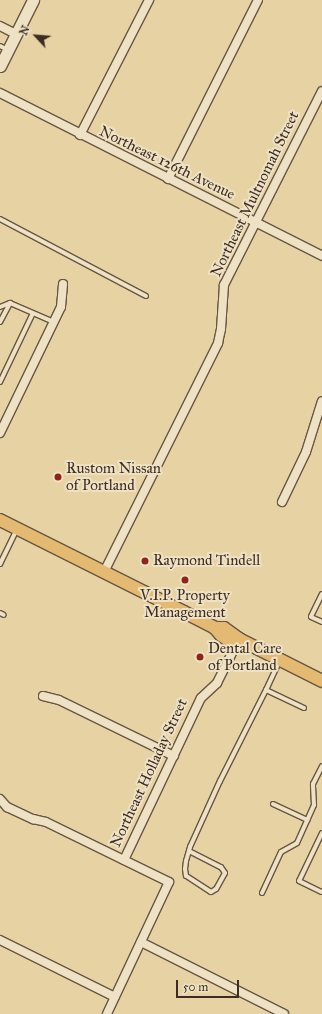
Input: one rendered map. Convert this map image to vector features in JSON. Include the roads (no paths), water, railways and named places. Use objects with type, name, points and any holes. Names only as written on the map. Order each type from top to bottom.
[{"type":"main road","points":[[0,66],[4,48],[16,34],[33,0]]},
{"type":"main road","points":[[0,520],[215,628],[227,639],[238,639],[322,681]]},
{"type":"street","points":[[80,135],[149,0]]},
{"type":"street","points":[[168,179],[258,0]]},
{"type":"street","points":[[0,26],[16,34]]},
{"type":"street","name":"Northeast Multnomah Street","points":[[104,572],[218,343],[221,329],[224,286],[322,91]]},
{"type":"street","name":"Northeast 126th Avenue","points":[[0,93],[80,135],[322,256]]},
{"type":"street","points":[[0,433],[61,307],[63,284]]},
{"type":"street","points":[[282,502],[306,452],[322,401]]},
{"type":"street","name":"Northeast Holladay Street","points":[[124,860],[201,698],[217,683],[238,639]]},
{"type":"street","points":[[43,696],[59,700],[174,756]]},
{"type":"street","points":[[0,799],[7,806],[33,819],[46,822],[169,882],[107,1014]]},
{"type":"street","points":[[0,940],[115,996]]},
{"type":"street","points":[[141,942],[284,1014]]},
{"type":"lane","points":[[0,219],[146,296]]},
{"type":"lane","points":[[0,306],[10,303],[54,322]]},
{"type":"lane","points":[[0,322],[10,303]]},
{"type":"lane","points":[[0,382],[33,313]]},
{"type":"lane","points":[[0,564],[17,528]]},
{"type":"lane","points":[[322,594],[311,617],[322,622]]},
{"type":"lane","points":[[189,851],[221,867],[225,873],[216,889],[211,892],[186,876],[185,869],[189,851],[220,781],[280,660]]},
{"type":"lane","points":[[266,690],[304,708]]},
{"type":"lane","points":[[262,893],[281,852],[297,843],[308,820],[314,805],[313,784],[322,766]]},
{"type":"lane","points":[[272,804],[308,820]]},
{"type":"lane","points":[[322,833],[299,881],[322,892]]},
{"type":"place","name":"Rustom Nissan of Portland","points":[[58,477]]},
{"type":"place","name":"Raymond Tindell","points":[[145,561]]},
{"type":"place","name":"V.I.P. Property Management","points":[[185,580]]},
{"type":"place","name":"Dental Care of Portland","points":[[200,657]]}]
